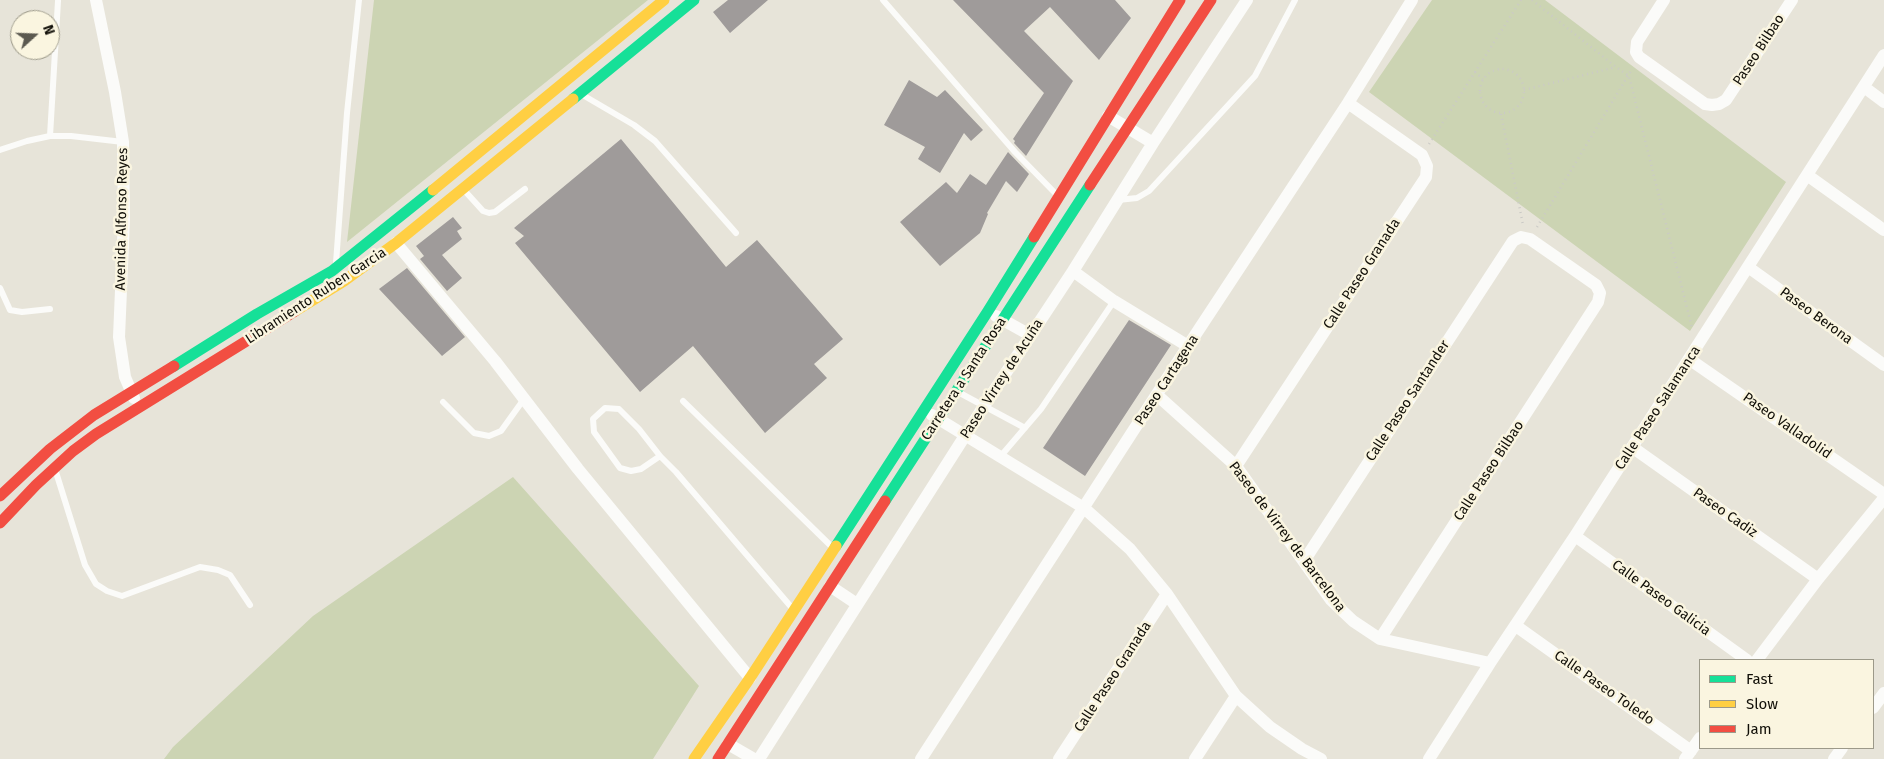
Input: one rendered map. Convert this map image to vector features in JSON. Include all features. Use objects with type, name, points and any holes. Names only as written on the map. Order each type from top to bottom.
[{"type":"main road","name":"Libramiento Ruben Garcia","points":[[0,523],[52,458],[94,415],[130,391],[336,267],[366,245],[664,0]]},
{"type":"main road","name":"Libramiento Ruben Garcia","points":[[0,496],[52,458],[74,451],[139,406],[337,285],[396,243],[694,0]]},
{"type":"main road","name":"Carretera a Santa Rosa","points":[[718,759],[1002,320],[1066,204],[1108,116],[1180,0]]},
{"type":"main road","name":"Carretera a Santa Rosa","points":[[694,759],[750,678],[940,382],[988,311],[1066,204],[1128,127],[1211,0]]},
{"type":"street","name":"Avenida Alfonso Reyes","points":[[96,0],[123,142],[124,219],[119,337],[125,377],[130,391],[139,406]]},
{"type":"street","name":"Paseo Virrey de Acuña","points":[[759,759],[984,406],[1073,271],[1153,143],[1247,0]]},
{"type":"street","points":[[1639,57],[1636,46],[1637,42],[1664,0]]},
{"type":"street","name":"Paseo Bilbao","points":[[1639,57],[1705,104],[1720,104],[1726,100],[1792,0]]},
{"type":"street","name":"Paseo Cartagena","points":[[921,759],[1188,346],[1348,103],[1410,1]]},
{"type":"street","name":"Calle Paseo Salamanca","points":[[1429,759],[1490,663],[1575,536],[1884,55]]},
{"type":"street","points":[[1864,87],[1884,102]]},
{"type":"street","points":[[1348,103],[1422,155]]},
{"type":"street","points":[[1108,116],[1153,143]]},
{"type":"street","name":"Calle Paseo Granada","points":[[1236,466],[1426,177],[1427,166],[1422,155]]},
{"type":"street","points":[[1807,175],[1884,230]]},
{"type":"street","name":"Calle Paseo Santander","points":[[1304,561],[1512,241],[1517,238],[1528,238]]},
{"type":"street","name":"Calle Paseo Bilbao","points":[[1380,639],[1598,302],[1600,293],[1596,286],[1528,238]]},
{"type":"street","points":[[396,243],[495,361],[584,477],[750,678]]},
{"type":"street","name":"Paseo Berona","points":[[1748,267],[1884,365]]},
{"type":"street","points":[[1073,271],[1114,300],[1188,346]]},
{"type":"street","points":[[988,311],[1030,335]]},
{"type":"street","name":"Paseo Valladolid","points":[[1689,359],[1884,494]]},
{"type":"street","name":"Paseo de Virrey de Barcelona","points":[[1157,395],[1236,466],[1331,600],[1354,621],[1380,639],[1490,663]]},
{"type":"street","points":[[922,410],[1084,508],[1130,549],[1168,594],[1236,696],[1270,727],[1302,749],[1321,759]]},
{"type":"street","name":"Paseo Cadiz","points":[[1632,447],[1818,579]]},
{"type":"street","points":[[1758,659],[1818,579],[1884,498]]},
{"type":"street","name":"Calle Paseo Galicia","points":[[1575,536],[1746,659]]},
{"type":"street","points":[[830,586],[857,604]]},
{"type":"street","name":"Calle Paseo Granada","points":[[1058,759],[1168,594]]},
{"type":"street","name":"Calle Paseo Toledo","points":[[1516,626],[1688,755]]},
{"type":"street","points":[[1874,707],[1884,693]]},
{"type":"street","points":[[1195,759],[1236,696]]},
{"type":"street","points":[[1688,755],[1699,739]]},
{"type":"street","points":[[728,744],[754,759]]},
{"type":"lane","points":[[336,267],[347,113],[359,0]]},
{"type":"lane","points":[[883,0],[1015,152],[1066,204]]},
{"type":"lane","points":[[1117,200],[1137,198],[1150,191],[1255,76],[1296,0]]},
{"type":"lane","points":[[50,136],[58,1]]},
{"type":"lane","points":[[580,93],[634,124],[655,140],[736,233]]},
{"type":"lane","points":[[0,150],[50,136],[71,136],[123,142]]},
{"type":"lane","points":[[463,189],[483,211],[489,213],[495,212],[525,189]]},
{"type":"lane","points":[[0,288],[10,310],[22,312],[50,309]]},
{"type":"lane","points":[[1000,457],[1041,409],[1114,300]]},
{"type":"lane","points":[[940,382],[1025,428]]},
{"type":"lane","points":[[443,402],[474,433],[489,436],[501,431],[524,399]]},
{"type":"lane","points":[[683,401],[834,548]]},
{"type":"lane","points":[[660,456],[641,469],[631,471],[620,468],[594,432],[593,419],[605,408],[619,409],[639,429],[660,456],[676,472],[794,610]]},
{"type":"lane","points":[[52,458],[86,565],[96,584],[107,591],[122,596],[200,567],[218,570],[230,575],[250,605]]},
{"type":"path","points":[[1422,155],[1522,0]]},
{"type":"path","points":[[1532,0],[1616,68],[1629,76],[1696,347]]},
{"type":"path","points":[[1528,238],[1639,57]]},
{"type":"path","points":[[1524,90],[1616,68]]},
{"type":"path","points":[[1498,69],[1516,74],[1522,81],[1524,90],[1523,99],[1518,107],[1510,112],[1501,114],[1484,106],[1480,97],[1483,79],[1498,69]]},
{"type":"path","points":[[1474,72],[1483,79]]},
{"type":"path","points":[[1501,114],[1528,238]]},
{"type":"green space","points":[[374,0],[648,0],[347,242]]},
{"type":"green space","points":[[1432,0],[1545,0],[1786,182],[1690,331],[1369,92]]},
{"type":"green space","points":[[513,477],[699,686],[653,759],[164,759],[173,747],[313,616]]},
{"type":"building","points":[[728,0],[768,0],[730,33],[713,12]]},
{"type":"building","points":[[953,0],[1115,0],[1131,18],[1099,60],[1050,7],[1024,31],[1073,81],[1026,156],[1014,143],[1013,139],[1044,93]]},
{"type":"building","points":[[909,80],[937,97],[945,90],[983,130],[971,141],[964,133],[940,173],[918,159],[925,147],[884,125]]},
{"type":"building","points":[[621,139],[726,267],[757,240],[843,339],[814,364],[827,378],[765,433],[693,346],[640,392],[515,243],[524,236],[514,228]]},
{"type":"building","points":[[1008,152],[1029,174],[1017,192],[1006,181],[987,213],[980,233],[940,266],[900,222],[946,182],[957,193],[970,174],[986,185]]},
{"type":"building","points":[[453,217],[462,228],[457,231],[462,239],[442,255],[462,278],[447,291],[420,259],[424,256],[416,246]]},
{"type":"building","points":[[407,268],[465,337],[442,356],[379,289]]},
{"type":"building","points":[[1129,320],[1171,345],[1085,476],[1043,448]]},
{"type":"traffic: fast","points":[[573,99],[694,0]]},
{"type":"traffic: fast","points":[[885,501],[1090,185]]},
{"type":"traffic: fast","points":[[174,366],[257,314],[332,271],[433,190]]},
{"type":"traffic: fast","points":[[836,546],[1034,237]]},
{"type":"traffic: slow","points":[[433,190],[664,0]]},
{"type":"traffic: slow","points":[[295,311],[344,281],[396,243],[573,99]]},
{"type":"traffic: slow","points":[[694,759],[750,678],[836,546]]},
{"type":"traffic: jam","points":[[1034,237],[1180,0]]},
{"type":"traffic: jam","points":[[1090,185],[1211,0]]},
{"type":"traffic: jam","points":[[0,523],[36,485],[73,451],[96,434],[295,311]]},
{"type":"traffic: jam","points":[[0,496],[50,449],[94,415],[174,366]]},
{"type":"traffic: jam","points":[[718,759],[885,501]]}]
